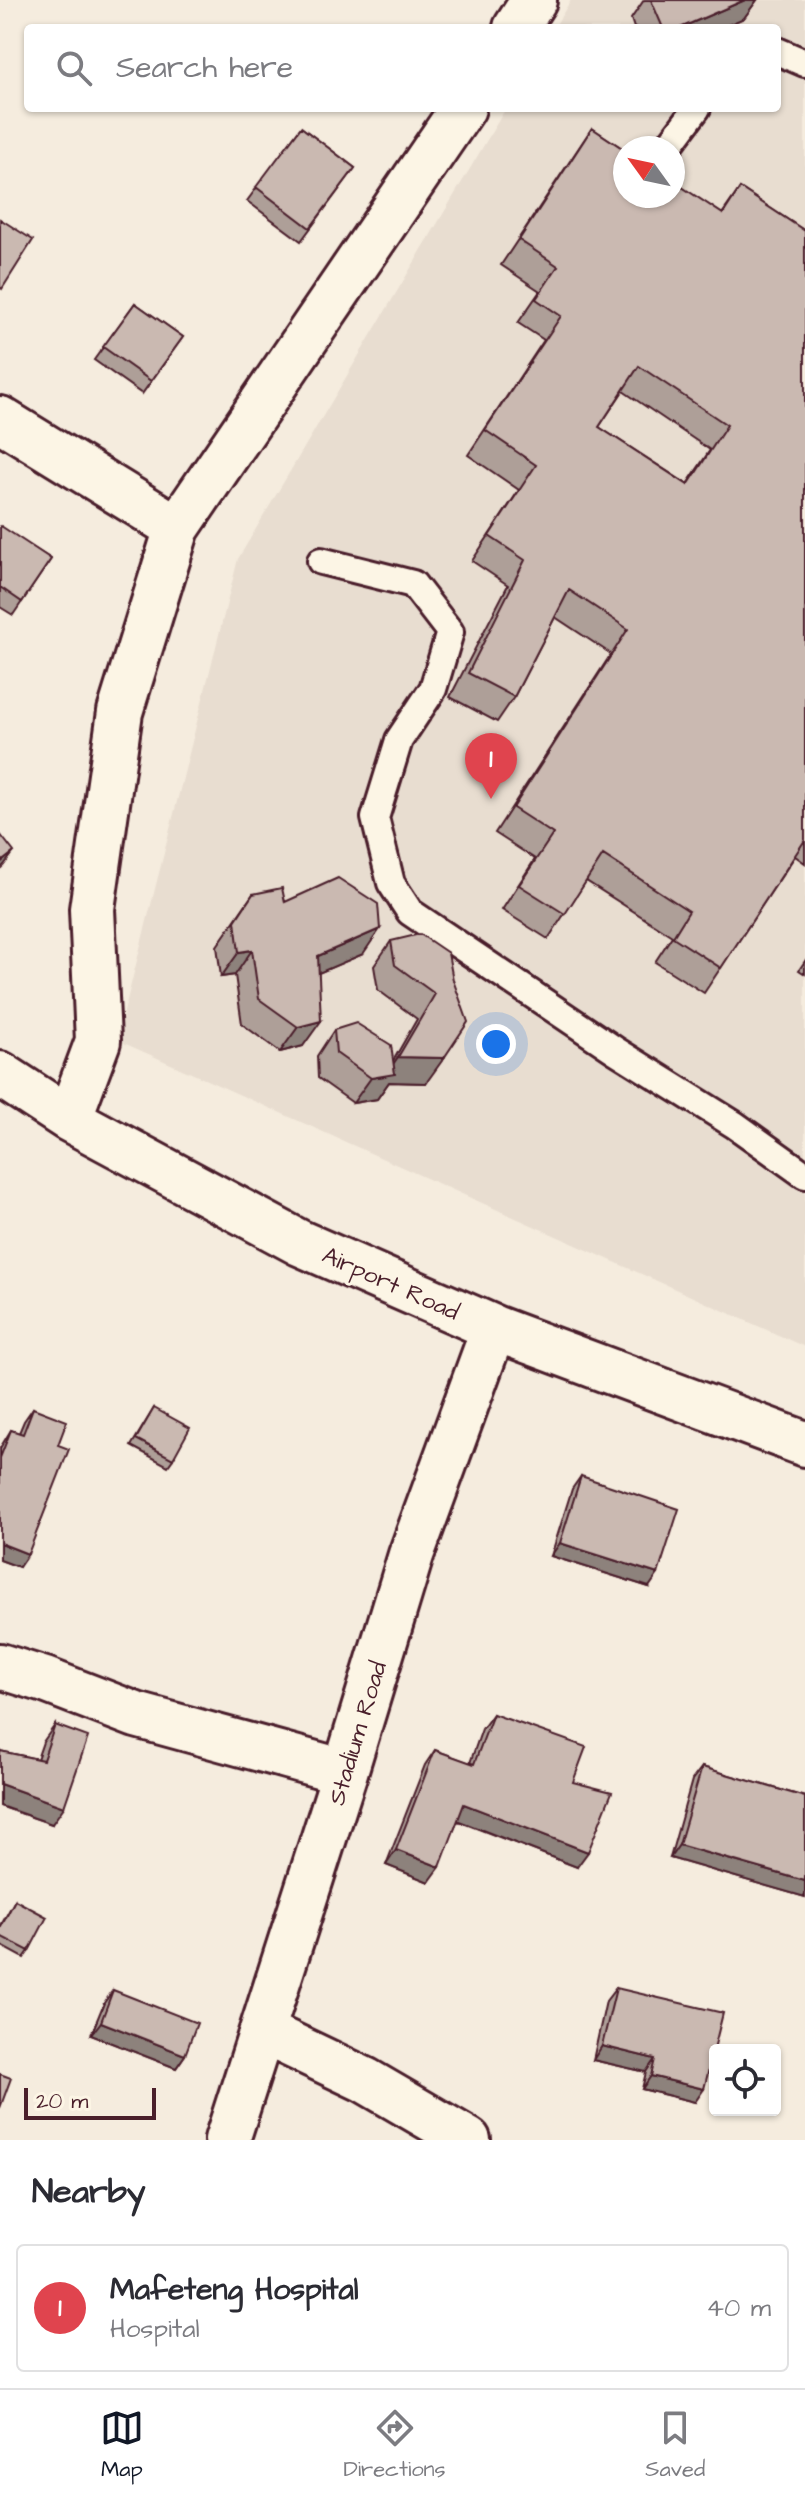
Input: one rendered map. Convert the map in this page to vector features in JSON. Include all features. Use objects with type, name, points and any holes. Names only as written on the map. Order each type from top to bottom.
[{"type":"street","points":[[519,24],[534,0]]},
{"type":"street","points":[[69,1119],[98,1041],[92,909],[120,712],[177,528],[460,112]]},
{"type":"street","points":[[0,419],[177,528]]},
{"type":"street","name":"Airport Road","points":[[0,1074],[69,1119],[300,1243],[494,1328],[805,1444]]},
{"type":"street","name":"Stadium Road","points":[[227,2140],[411,1555],[494,1328]]},
{"type":"street","points":[[0,1666],[136,1715],[345,1772]]},
{"type":"street","points":[[262,2031],[365,2080],[468,2140]]},
{"type":"lane","points":[[781,53],[805,63]]},
{"type":"lane","points":[[676,136],[694,112]]},
{"type":"lane","points":[[321,561],[413,584],[450,632],[433,689],[399,740],[375,818],[391,883],[410,912],[615,1050],[735,1125],[805,1175]]},
{"type":"shaded area","points":[[571,0],[805,0],[805,1347],[117,1040],[238,559],[504,112],[781,112],[781,24],[556,24]]},
{"type":"building","points":[[651,0],[745,0],[689,24],[661,24]]},
{"type":"building","points":[[301,127],[355,168],[310,228],[256,187]]},
{"type":"building","points":[[592,128],[613,142],[613,208],[685,208],[685,189],[723,214],[740,188],[805,231],[805,840],[721,968],[673,937],[689,911],[603,855],[565,914],[519,885],[553,834],[513,808],[628,629],[569,590],[514,697],[468,673],[525,560],[489,536],[536,465],[485,430],[561,316],[536,299],[558,266],[519,240]],"holes":[[[639,366],[727,425],[688,485],[599,427]]]},
{"type":"building","points":[[0,219],[33,240],[2,289],[0,287]]},
{"type":"building","points":[[135,303],[183,337],[151,381],[103,347]]},
{"type":"building","points":[[1,526],[51,559],[22,602],[0,587]]},
{"type":"building","points":[[0,834],[14,852],[0,863]]},
{"type":"building","points":[[338,878],[378,904],[380,929],[318,956],[321,1021],[298,1027],[259,999],[252,950],[239,952],[235,921],[253,894],[282,888],[285,902]]},
{"type":"building","points":[[420,934],[448,953],[453,980],[468,1022],[444,1058],[398,1057],[435,994],[395,965],[391,941]]},
{"type":"building","points":[[356,1023],[391,1045],[395,1074],[371,1078],[336,1053],[334,1030]]},
{"type":"building","points":[[33,1408],[67,1421],[58,1445],[69,1449],[28,1554],[0,1543],[0,1458],[11,1430],[23,1434]]},
{"type":"building","points":[[154,1408],[190,1428],[173,1459],[136,1439]]},
{"type":"building","points":[[581,1476],[679,1509],[658,1574],[560,1543]]},
{"type":"building","points":[[493,1714],[586,1747],[573,1782],[612,1792],[588,1852],[464,1804],[440,1867],[396,1850],[435,1750],[474,1764]]},
{"type":"building","points":[[55,1725],[88,1737],[64,1807],[0,1784],[0,1751],[43,1760]]},
{"type":"building","points":[[702,1767],[805,1797],[805,1881],[679,1845]]},
{"type":"building","points":[[15,1900],[47,1917],[29,1951],[0,1936],[0,1929]]},
{"type":"building","points":[[616,1988],[723,2013],[715,2044],[709,2044],[709,2069],[704,2089],[651,2076],[655,2059],[602,2046]]},
{"type":"building","points":[[113,1990],[197,2023],[185,2055],[101,2022]]},
{"type":"building","points":[[0,2074],[11,2078],[0,2108]]},
{"type":"place","name":"Mafeteng Hospital","points":[[491,799]]}]
